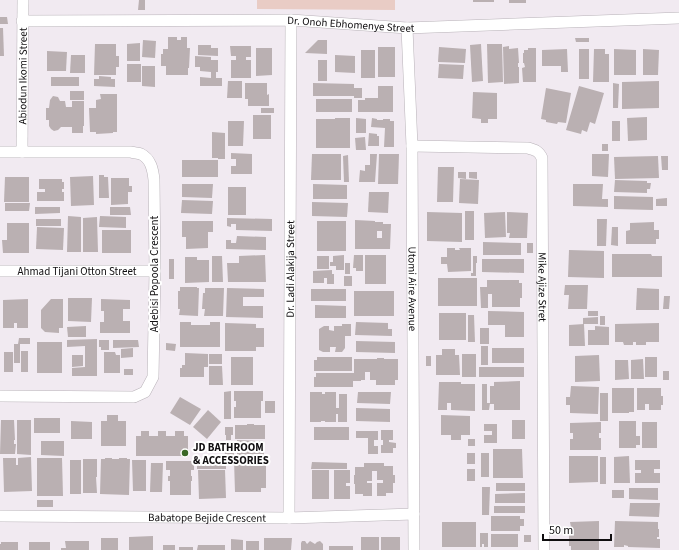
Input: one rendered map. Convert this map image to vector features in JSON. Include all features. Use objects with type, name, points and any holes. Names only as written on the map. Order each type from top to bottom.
[{"type":"street","name":"Abiodun Ikomi Street","points":[[22,152],[23,0]]},
{"type":"street","name":"Dr. Onoh Ebhomenye Street","points":[[22,21],[291,20],[407,28],[679,18]]},
{"type":"street","name":"Dr. Ladi Alakija Street","points":[[289,518],[291,20]]},
{"type":"street","name":"Utomi Aire Avenue","points":[[407,28],[412,146],[414,550]]},
{"type":"street","name":"Mike Ajize Stret","points":[[412,146],[528,148],[534,149],[540,153],[542,158],[544,550]]},
{"type":"street","name":"Adebisi Popoola Crescent","points":[[0,152],[131,152],[141,154],[149,162],[153,169],[155,271],[153,378],[144,392],[134,397],[0,396]]},
{"type":"street","name":"Ahmad Tijani Otton Street","points":[[0,271],[155,271]]},
{"type":"street","name":"Babatope Bejide Crescent","points":[[0,516],[289,518],[414,514]]},
{"type":"shaded area","points":[[257,0],[395,0],[395,10],[257,9]]},
{"type":"building","points":[[139,0],[145,0],[145,10],[138,10]]},
{"type":"building","points":[[473,0],[494,0],[494,2],[473,2]]},
{"type":"building","points":[[509,0],[526,0],[526,3],[509,3]]},
{"type":"building","points":[[0,17],[7,17],[8,24],[0,24]]},
{"type":"building","points":[[0,28],[3,28],[4,56],[0,56]]},
{"type":"building","points":[[168,37],[177,37],[177,40],[181,40],[181,37],[187,37],[187,48],[190,48],[188,75],[166,75],[166,66],[161,66],[161,54],[163,54],[163,49],[168,49]]},
{"type":"building","points":[[575,38],[589,38],[589,42],[576,42]]},
{"type":"building","points":[[143,40],[156,41],[155,58],[142,57]]},
{"type":"building","points":[[318,40],[327,40],[327,54],[305,53]]},
{"type":"building","points":[[140,43],[140,61],[127,61],[127,44]]},
{"type":"building","points":[[95,44],[116,44],[116,56],[119,56],[119,67],[116,67],[116,75],[94,75]]},
{"type":"building","points":[[481,44],[483,81],[472,82],[470,45]]},
{"type":"building","points":[[487,44],[502,44],[503,82],[488,83]]},
{"type":"building","points":[[198,45],[211,45],[211,48],[218,48],[218,56],[198,55]]},
{"type":"building","points":[[230,46],[251,46],[251,57],[246,57],[246,60],[251,60],[251,78],[231,78],[231,60],[236,60],[236,56],[231,56]]},
{"type":"building","points":[[509,46],[509,49],[518,48],[519,83],[504,84],[503,47]]},
{"type":"building","points":[[378,47],[395,47],[395,77],[378,77]]},
{"type":"building","points":[[439,47],[466,49],[465,63],[438,62]]},
{"type":"building","points":[[256,48],[272,48],[272,75],[256,76]]},
{"type":"building","points":[[528,48],[536,48],[536,82],[523,82],[522,68],[525,67],[523,63],[523,53],[524,50],[528,50]]},
{"type":"building","points":[[567,49],[568,72],[561,72],[561,66],[542,66],[542,50]]},
{"type":"building","points":[[579,49],[589,49],[589,79],[579,79]]},
{"type":"building","points":[[594,49],[605,49],[605,54],[609,54],[609,82],[593,82]]},
{"type":"building","points":[[614,49],[636,50],[636,75],[614,75]]},
{"type":"building","points":[[643,49],[659,50],[658,75],[643,75]]},
{"type":"building","points":[[361,50],[375,50],[375,78],[361,78]]},
{"type":"building","points":[[47,51],[67,52],[66,71],[47,71]]},
{"type":"building","points":[[71,55],[85,55],[85,73],[70,73]]},
{"type":"building","points":[[335,55],[355,56],[355,73],[335,72]]},
{"type":"building","points":[[195,56],[211,57],[211,60],[218,60],[218,72],[216,72],[216,78],[222,78],[222,86],[200,86],[200,77],[211,78],[211,72],[200,71],[200,67],[195,67]]},
{"type":"building","points":[[318,60],[327,60],[327,81],[318,81]]},
{"type":"building","points":[[127,64],[141,64],[141,82],[127,82]]},
{"type":"building","points":[[439,64],[464,65],[463,79],[438,78]]},
{"type":"building","points":[[142,66],[155,66],[155,87],[142,86]]},
{"type":"building","points":[[99,76],[111,77],[111,79],[115,79],[115,87],[94,86],[94,79],[99,79]]},
{"type":"building","points":[[51,77],[79,77],[79,86],[51,86]]},
{"type":"building","points":[[228,81],[242,81],[242,98],[227,98]]},
{"type":"building","points":[[659,81],[659,108],[622,109],[622,82]]},
{"type":"building","points":[[245,83],[267,83],[269,106],[248,106],[248,99],[245,99]]},
{"type":"building","points":[[313,83],[354,84],[354,96],[313,96]]},
{"type":"building","points":[[613,83],[619,84],[618,108],[613,108]]},
{"type":"building","points":[[378,86],[393,86],[393,112],[358,112],[358,100],[365,100],[365,98],[378,98]]},
{"type":"building","points":[[579,86],[604,93],[595,124],[590,122],[587,132],[582,130],[581,134],[566,130]]},
{"type":"building","points":[[354,88],[362,88],[362,98],[354,98]]},
{"type":"building","points":[[546,88],[571,93],[566,123],[558,122],[557,124],[546,122],[546,120],[541,119]]},
{"type":"building","points":[[70,91],[84,91],[84,100],[70,100]]},
{"type":"building","points":[[473,92],[497,93],[497,119],[488,119],[488,123],[481,123],[481,119],[472,118]]},
{"type":"building","points":[[100,94],[117,94],[117,132],[96,134],[96,132],[90,132],[89,108],[96,108],[96,100],[101,99]]},
{"type":"building","points":[[53,96],[58,97],[60,101],[65,101],[66,107],[72,107],[72,101],[84,101],[83,133],[72,133],[72,127],[61,127],[54,131],[51,129],[49,126],[49,120],[46,120],[46,108],[49,108],[50,100]]},
{"type":"building","points":[[316,99],[352,99],[352,112],[316,112]]},
{"type":"building","points":[[261,108],[274,108],[274,113],[261,113]]},
{"type":"building","points":[[253,115],[271,115],[271,139],[253,139]]},
{"type":"building","points":[[647,117],[647,140],[628,141],[627,118]]},
{"type":"building","points":[[350,118],[350,148],[316,148],[316,119]]},
{"type":"building","points":[[356,118],[366,119],[366,133],[356,133]]},
{"type":"building","points":[[372,118],[377,120],[390,119],[390,121],[394,121],[394,147],[384,147],[385,128],[371,127]]},
{"type":"building","points":[[228,121],[244,121],[243,146],[228,146]]},
{"type":"building","points":[[612,121],[620,121],[620,141],[612,141]]},
{"type":"building","points":[[212,132],[225,133],[225,159],[212,158]]},
{"type":"building","points":[[369,133],[377,134],[377,136],[379,136],[379,146],[368,146]]},
{"type":"building","points":[[365,137],[366,150],[356,150],[355,138]]},
{"type":"building","points":[[602,144],[608,144],[608,151],[602,151]]},
{"type":"building","points":[[231,153],[252,154],[252,174],[231,174],[231,166],[236,166],[236,159],[231,159]]},
{"type":"building","points":[[312,154],[341,154],[341,180],[311,180]]},
{"type":"building","points":[[370,154],[377,154],[375,182],[359,182],[360,170],[365,171],[365,165],[370,165]]},
{"type":"building","points":[[379,154],[399,154],[398,184],[378,184]]},
{"type":"building","points":[[592,154],[609,154],[608,177],[592,176]]},
{"type":"building","points":[[348,155],[349,182],[344,182],[343,156]]},
{"type":"building","points":[[658,156],[659,178],[615,179],[614,157]]},
{"type":"building","points":[[661,156],[668,156],[668,170],[662,170]]},
{"type":"building","points":[[182,160],[218,160],[218,177],[182,177]]},
{"type":"building","points":[[438,167],[454,167],[453,202],[437,202]]},
{"type":"building","points":[[458,172],[466,172],[466,179],[458,178]]},
{"type":"building","points":[[469,172],[477,172],[477,179],[469,178]]},
{"type":"building","points":[[99,175],[108,177],[109,198],[99,198]]},
{"type":"building","points":[[93,176],[94,205],[71,206],[70,177]]},
{"type":"building","points":[[5,177],[29,177],[29,202],[4,202]]},
{"type":"building","points":[[111,178],[129,178],[129,186],[132,186],[132,192],[128,192],[128,204],[111,205]]},
{"type":"building","points":[[39,179],[62,179],[62,182],[64,182],[64,189],[62,189],[62,192],[64,192],[64,201],[37,201],[37,192],[45,192],[45,189],[39,189]]},
{"type":"building","points":[[460,179],[479,180],[478,204],[459,203]]},
{"type":"building","points":[[615,180],[647,181],[647,183],[651,183],[650,189],[647,189],[647,193],[614,192]]},
{"type":"building","points":[[182,184],[213,184],[212,198],[182,197]]},
{"type":"building","points":[[313,184],[347,185],[347,199],[313,199]]},
{"type":"building","points":[[573,184],[603,184],[602,199],[608,199],[608,207],[573,206]]},
{"type":"building","points":[[228,187],[246,187],[246,215],[228,215]]},
{"type":"building","points":[[369,192],[389,192],[388,213],[368,212]]},
{"type":"building","points":[[614,196],[653,197],[653,210],[614,209]]},
{"type":"building","points":[[667,198],[667,206],[656,206],[656,199]]},
{"type":"building","points":[[182,200],[213,201],[212,214],[181,213]]},
{"type":"building","points":[[312,202],[348,203],[347,217],[312,216]]},
{"type":"building","points":[[5,203],[30,203],[29,211],[5,211]]},
{"type":"building","points":[[35,207],[60,207],[60,213],[35,214]]},
{"type":"building","points":[[110,207],[130,207],[131,215],[110,215]]},
{"type":"building","points":[[465,211],[474,211],[474,240],[465,240]]},
{"type":"building","points":[[427,212],[462,213],[462,242],[427,241]]},
{"type":"building","points":[[505,212],[506,237],[485,238],[484,213]]},
{"type":"building","points":[[507,212],[528,213],[527,238],[509,238],[510,233],[507,233]]},
{"type":"building","points":[[68,216],[81,217],[81,252],[67,252]]},
{"type":"building","points":[[100,216],[126,217],[126,228],[99,227]]},
{"type":"building","points":[[97,217],[98,252],[83,252],[83,218]]},
{"type":"building","points":[[227,218],[272,219],[272,231],[236,230],[236,224],[231,224],[231,227],[227,226]]},
{"type":"building","points":[[36,219],[61,219],[61,226],[36,226]]},
{"type":"building","points":[[597,219],[607,219],[606,246],[597,246]]},
{"type":"building","points":[[355,220],[375,221],[383,222],[383,224],[391,224],[390,249],[355,249]],"holes":[[[377,231],[382,231],[382,238],[377,238]]]},
{"type":"building","points":[[182,221],[213,221],[213,232],[208,232],[208,248],[186,249],[186,237],[182,237]]},
{"type":"building","points":[[317,221],[346,221],[346,251],[317,251]]},
{"type":"building","points":[[654,222],[654,230],[659,230],[659,239],[656,239],[656,244],[626,244],[626,231],[630,230],[630,223]]},
{"type":"building","points":[[7,223],[29,223],[29,253],[3,253],[2,240],[7,240]]},
{"type":"building","points":[[37,227],[64,228],[63,250],[36,249]]},
{"type":"building","points":[[612,227],[618,227],[618,246],[611,245]]},
{"type":"building","points":[[102,230],[131,230],[131,253],[102,253]]},
{"type":"building","points":[[237,236],[266,237],[266,250],[226,249],[226,240],[231,240],[231,243],[236,243]]},
{"type":"building","points":[[483,242],[521,243],[521,255],[483,255]]},
{"type":"building","points":[[527,243],[533,243],[533,253],[527,253]]},
{"type":"building","points":[[447,248],[455,248],[455,250],[460,250],[459,248],[471,248],[471,271],[448,272],[447,264],[441,264],[441,257],[447,257]]},
{"type":"building","points":[[569,250],[604,251],[604,278],[568,277]]},
{"type":"building","points":[[612,254],[651,254],[652,256],[662,256],[662,277],[612,277]]},
{"type":"building","points":[[265,255],[266,282],[228,282],[227,263],[239,263],[239,256]]},
{"type":"building","points":[[344,255],[344,270],[336,270],[336,266],[330,266],[330,262],[333,262],[333,256]]},
{"type":"building","points":[[354,255],[363,255],[363,271],[356,271],[356,268],[353,268]]},
{"type":"building","points":[[365,255],[386,255],[386,284],[365,284]]},
{"type":"building","points":[[212,256],[222,256],[223,282],[212,282]]},
{"type":"building","points":[[317,256],[329,256],[329,269],[317,269]]},
{"type":"building","points":[[473,256],[477,256],[476,276],[471,276],[471,273],[473,273]]},
{"type":"building","points":[[185,257],[197,257],[197,260],[209,260],[209,282],[185,283]]},
{"type":"building","points":[[169,259],[174,259],[174,279],[169,279]]},
{"type":"building","points":[[482,259],[524,259],[524,273],[482,272]]},
{"type":"building","points":[[345,263],[350,263],[350,274],[345,274]]},
{"type":"building","points":[[332,270],[332,274],[334,274],[334,284],[327,284],[327,278],[324,278],[324,283],[313,283],[313,271]]},
{"type":"building","points":[[344,276],[352,276],[352,286],[344,286]]},
{"type":"building","points":[[438,278],[477,278],[477,306],[438,306]]},
{"type":"building","points":[[487,280],[519,280],[519,283],[522,283],[522,298],[520,298],[520,307],[492,307],[492,294],[488,294],[488,308],[481,308],[480,287],[487,287]]},
{"type":"building","points":[[565,285],[588,285],[587,309],[568,309],[569,295],[564,295]]},
{"type":"building","points":[[180,287],[199,288],[198,316],[179,315],[180,309],[178,309],[178,291],[180,291]]},
{"type":"building","points":[[205,288],[224,288],[223,316],[204,316],[205,309],[202,309],[203,293],[205,293]]},
{"type":"building","points":[[227,288],[264,289],[264,297],[243,297],[243,306],[263,306],[263,318],[226,317]]},
{"type":"building","points":[[637,288],[659,289],[659,310],[636,310]]},
{"type":"building","points":[[311,289],[346,289],[346,301],[311,301]]},
{"type":"building","points":[[354,291],[394,291],[394,316],[354,316]]},
{"type":"building","points":[[664,296],[670,296],[669,309],[663,309]]},
{"type":"building","points":[[68,298],[92,298],[91,322],[68,321]]},
{"type":"building","points":[[28,299],[28,328],[17,328],[17,323],[14,323],[14,328],[3,328],[3,300]]},
{"type":"building","points":[[51,299],[63,299],[63,328],[59,328],[59,333],[45,332],[41,328],[41,310]]},
{"type":"building","points":[[101,299],[130,300],[130,309],[123,309],[123,321],[130,321],[130,333],[100,333],[100,322],[104,322],[104,311],[101,311]]},
{"type":"building","points":[[315,305],[346,306],[346,318],[315,318]]},
{"type":"building","points":[[488,311],[524,312],[524,337],[505,337],[505,325],[488,325]]},
{"type":"building","points":[[588,311],[598,311],[598,316],[588,316]]},
{"type":"building","points":[[439,313],[466,313],[466,340],[439,340]]},
{"type":"building","points":[[468,315],[474,315],[475,342],[468,342]]},
{"type":"building","points":[[600,316],[605,316],[605,325],[600,325]]},
{"type":"building","points":[[598,317],[598,324],[583,324],[583,318]]},
{"type":"building","points":[[180,322],[191,322],[191,325],[210,325],[210,322],[220,322],[220,347],[180,347]]},
{"type":"building","points":[[356,322],[388,323],[388,329],[392,329],[392,336],[355,335]]},
{"type":"building","points":[[225,323],[256,324],[256,328],[264,328],[264,347],[256,347],[256,351],[225,351]]},
{"type":"building","points":[[659,323],[659,342],[646,342],[646,345],[636,345],[636,342],[633,342],[633,345],[624,345],[623,342],[615,342],[615,324]]},
{"type":"building","points":[[342,324],[351,324],[351,336],[345,336],[345,348],[342,352],[335,352],[336,347],[330,347],[330,352],[323,352],[319,350],[319,329],[324,326],[329,326],[329,330],[334,331],[334,326],[342,326]]},
{"type":"building","points":[[584,324],[585,346],[569,346],[569,325]]},
{"type":"building","points":[[86,326],[86,337],[68,337],[67,327]]},
{"type":"building","points":[[595,326],[609,327],[609,345],[588,345],[588,330],[595,330]]},
{"type":"building","points":[[480,328],[489,328],[489,344],[480,344]]},
{"type":"building","points":[[19,338],[30,338],[30,344],[20,344],[20,363],[14,363],[14,344],[18,344]]},
{"type":"building","points":[[97,339],[97,376],[72,376],[72,368],[85,367],[85,346],[67,347],[67,340]]},
{"type":"building","points":[[99,340],[109,340],[109,350],[101,350],[101,347],[99,347]]},
{"type":"building","points":[[113,340],[138,340],[139,347],[113,348]]},
{"type":"building","points":[[356,341],[395,342],[395,353],[356,352]]},
{"type":"building","points":[[37,342],[62,342],[62,373],[37,373]]},
{"type":"building","points":[[166,343],[176,344],[175,351],[166,350]]},
{"type":"building","points":[[481,346],[488,346],[488,365],[481,365]]},
{"type":"building","points":[[133,348],[133,357],[121,358],[121,349]]},
{"type":"building","points":[[492,348],[524,348],[524,363],[492,363]]},
{"type":"building","points":[[442,349],[455,349],[455,355],[459,355],[460,375],[436,375],[436,355],[442,355]]},
{"type":"building","points":[[21,351],[28,351],[28,372],[21,372]]},
{"type":"building","points":[[4,352],[13,352],[13,372],[4,372]]},
{"type":"building","points":[[104,352],[115,352],[116,355],[120,355],[120,373],[104,373]]},
{"type":"building","points":[[185,353],[208,354],[208,367],[204,367],[204,377],[180,377],[180,368],[182,368],[182,365],[185,365]]},
{"type":"building","points":[[209,354],[222,354],[222,364],[209,364]]},
{"type":"building","points":[[462,354],[476,354],[476,377],[462,377]]},
{"type":"building","points":[[72,355],[83,355],[83,366],[72,367]]},
{"type":"building","points":[[599,355],[600,381],[575,382],[575,356]]},
{"type":"building","points":[[426,356],[431,356],[431,366],[426,366]]},
{"type":"building","points":[[231,357],[253,357],[253,385],[231,385]]},
{"type":"building","points":[[317,357],[352,357],[352,371],[314,371],[314,360],[317,360]]},
{"type":"building","points":[[645,357],[657,357],[657,377],[645,377]]},
{"type":"building","points":[[354,359],[398,359],[398,380],[395,380],[395,385],[376,385],[376,380],[370,380],[370,372],[365,372],[365,380],[353,381],[353,387],[314,387],[314,377],[316,377],[316,373],[354,373]]},
{"type":"building","points":[[643,359],[644,379],[631,379],[631,360]]},
{"type":"building","points":[[615,360],[628,360],[629,379],[615,380]]},
{"type":"building","points":[[209,366],[222,366],[223,385],[209,385]]},
{"type":"building","points":[[479,367],[524,367],[524,377],[479,377]]},
{"type":"building","points":[[124,369],[133,369],[133,375],[124,375]]},
{"type":"building","points":[[663,371],[669,371],[669,380],[663,380]]},
{"type":"building","points":[[520,381],[520,410],[494,410],[494,404],[490,404],[490,386],[494,386],[494,382]]},
{"type":"building","points":[[439,382],[461,382],[461,384],[475,384],[475,411],[451,410],[451,403],[447,403],[447,410],[438,410]]},
{"type":"building","points":[[482,384],[487,384],[487,403],[490,403],[489,410],[482,410]]},
{"type":"building","points":[[571,386],[599,387],[598,414],[570,413],[570,405],[566,405],[566,397],[570,397]]},
{"type":"building","points":[[612,388],[634,388],[634,412],[612,413]]},
{"type":"building","points":[[637,388],[661,388],[663,405],[661,405],[661,410],[649,410],[649,404],[645,404],[645,410],[637,410]]},
{"type":"building","points":[[231,391],[231,419],[224,419],[224,392]]},
{"type":"building","points":[[234,391],[263,391],[263,401],[261,401],[261,418],[234,418],[234,407],[236,407],[236,401],[234,401]]},
{"type":"building","points":[[310,392],[322,392],[322,394],[325,394],[325,392],[336,392],[336,408],[339,408],[339,394],[347,394],[347,422],[338,422],[338,414],[336,414],[336,422],[310,422]]},
{"type":"building","points":[[358,392],[391,392],[390,404],[357,403]]},
{"type":"building","points":[[600,393],[608,393],[608,421],[600,421]]},
{"type":"building","points":[[180,397],[201,409],[190,425],[170,413]]},
{"type":"building","points":[[265,401],[275,401],[275,413],[265,413]]},
{"type":"building","points":[[356,408],[390,409],[390,422],[356,421]]},
{"type":"building","points":[[208,410],[221,422],[207,439],[193,427]]},
{"type":"building","points":[[107,415],[118,415],[118,421],[126,421],[126,446],[101,446],[101,421],[107,421]]},
{"type":"building","points":[[441,415],[470,416],[470,435],[461,435],[461,440],[451,440],[451,435],[441,435]]},
{"type":"building","points":[[34,418],[60,418],[60,433],[34,433]]},
{"type":"building","points":[[1,420],[14,420],[14,444],[16,444],[15,454],[0,454]]},
{"type":"building","points":[[17,420],[31,420],[31,455],[17,454]]},
{"type":"building","points":[[512,420],[525,420],[525,439],[512,439]]},
{"type":"building","points":[[71,421],[92,422],[92,439],[71,439]]},
{"type":"building","points":[[619,421],[636,421],[636,436],[640,436],[640,445],[636,445],[636,448],[619,448]]},
{"type":"building","points":[[601,422],[601,433],[599,433],[599,438],[601,438],[601,450],[570,450],[570,439],[573,439],[573,433],[570,433],[570,423]]},
{"type":"building","points":[[642,422],[657,422],[657,448],[642,448]]},
{"type":"building","points":[[484,424],[497,424],[497,443],[484,443],[484,435],[492,435],[492,431],[484,431]]},
{"type":"building","points":[[235,425],[265,425],[265,439],[235,439]]},
{"type":"building","points":[[225,427],[233,427],[233,435],[231,435],[231,440],[226,440]]},
{"type":"building","points":[[314,427],[349,427],[349,440],[314,440]]},
{"type":"building","points":[[381,430],[393,430],[393,440],[389,440],[389,442],[396,443],[396,448],[393,448],[393,453],[381,453],[381,445],[383,445],[383,440],[381,440]]},
{"type":"building","points":[[141,431],[149,431],[149,436],[158,436],[158,431],[166,431],[166,436],[175,436],[175,431],[184,431],[184,436],[188,436],[188,456],[136,456],[136,436],[141,436]]},
{"type":"building","points":[[356,431],[378,431],[378,440],[374,440],[374,446],[378,446],[378,454],[368,454],[368,438],[356,438]]},
{"type":"building","points":[[468,439],[475,439],[475,446],[468,446]]},
{"type":"building","points":[[237,440],[264,441],[264,456],[237,455]]},
{"type":"building","points":[[41,441],[64,441],[64,456],[41,455]]},
{"type":"building","points":[[224,442],[231,442],[231,447],[234,447],[234,456],[225,456]]},
{"type":"building","points":[[493,449],[522,449],[523,478],[493,478]]},
{"type":"building","points":[[467,453],[475,453],[475,464],[467,464]]},
{"type":"building","points":[[481,453],[489,453],[489,477],[481,477]]},
{"type":"building","points":[[569,456],[598,456],[598,482],[569,483]]},
{"type":"building","points":[[629,456],[630,483],[614,483],[614,457]]},
{"type":"building","points":[[31,457],[32,491],[4,492],[3,458],[16,458],[16,465],[18,465],[18,458]]},
{"type":"building","points":[[600,457],[606,457],[606,484],[600,484]]},
{"type":"building","points":[[37,458],[62,458],[63,496],[37,496]]},
{"type":"building","points":[[197,458],[226,458],[226,469],[197,469]]},
{"type":"building","points":[[83,459],[97,459],[97,493],[83,493]]},
{"type":"building","points":[[101,459],[130,459],[129,495],[100,494]]},
{"type":"building","points":[[266,459],[266,488],[261,488],[261,492],[235,492],[234,460]]},
{"type":"building","points":[[70,460],[81,460],[81,494],[70,494]]},
{"type":"building","points":[[132,460],[146,460],[146,491],[133,491]]},
{"type":"building","points":[[635,460],[660,460],[660,469],[654,469],[654,473],[660,473],[660,483],[635,483],[635,473],[641,473],[641,470],[635,470]]},
{"type":"building","points":[[166,461],[194,461],[194,470],[191,470],[191,495],[170,495],[170,481],[168,481],[168,476],[170,476],[170,470],[166,470]]},
{"type":"building","points":[[312,462],[347,463],[347,469],[311,469]]},
{"type":"building","points":[[151,463],[163,463],[162,492],[150,492]]},
{"type":"building","points":[[364,463],[384,463],[384,466],[393,466],[395,483],[393,483],[393,493],[386,493],[386,496],[377,496],[377,483],[383,483],[383,480],[377,480],[377,471],[372,471],[372,481],[367,481],[367,483],[372,483],[372,496],[355,494],[355,467],[364,467]]},
{"type":"building","points":[[467,469],[475,469],[475,481],[467,481]]},
{"type":"building","points":[[198,470],[225,470],[226,498],[199,499]]},
{"type":"building","points":[[312,470],[329,470],[329,499],[312,499]]},
{"type":"building","points":[[334,470],[350,470],[350,483],[346,483],[346,486],[350,486],[350,499],[334,499]]},
{"type":"building","points":[[496,483],[525,483],[525,491],[496,491]]},
{"type":"building","points":[[482,487],[490,487],[489,515],[482,515]]},
{"type":"building","points":[[629,488],[658,488],[658,500],[629,499]]},
{"type":"building","points":[[612,490],[624,490],[624,498],[612,498]]},
{"type":"building","points":[[525,493],[525,503],[495,503],[495,494]]},
{"type":"building","points":[[37,500],[53,500],[53,507],[37,507]]},
{"type":"building","points":[[630,503],[660,503],[659,517],[629,516]]},
{"type":"building","points":[[494,506],[525,506],[525,513],[494,513]]},
{"type":"building","points":[[491,516],[520,516],[520,519],[524,519],[524,526],[520,526],[520,531],[491,531]]},
{"type":"building","points":[[599,521],[599,550],[571,550],[571,546],[569,546],[569,527],[571,527],[570,522]]},
{"type":"building","points":[[615,521],[658,522],[659,537],[657,537],[657,539],[660,539],[660,548],[628,547],[624,545],[624,547],[614,547]]},
{"type":"building","points":[[442,522],[476,522],[476,547],[442,547]]},
{"type":"building","points":[[480,533],[488,533],[488,547],[484,547],[484,544],[482,544],[482,547],[480,547]]},
{"type":"building","points":[[491,534],[518,534],[518,547],[491,547]]},
{"type":"building","points":[[524,535],[531,535],[531,542],[524,542]]},
{"type":"building","points":[[153,536],[153,550],[129,550],[129,537]]},
{"type":"building","points":[[361,537],[379,537],[379,550],[361,550]]},
{"type":"building","points":[[381,537],[400,537],[400,550],[381,550]]},
{"type":"building","points":[[101,538],[118,538],[118,550],[101,550]]},
{"type":"building","points":[[264,538],[292,538],[291,550],[264,550]]},
{"type":"building","points":[[231,539],[243,540],[243,550],[231,550]]},
{"type":"building","points":[[65,541],[89,541],[89,550],[61,550],[61,548],[66,548]]},
{"type":"building","points":[[246,541],[259,541],[259,550],[246,550]]},
{"type":"building","points":[[302,541],[305,541],[307,544],[310,541],[315,544],[320,541],[323,544],[323,550],[301,550]]},
{"type":"building","points":[[1,542],[18,542],[18,550],[0,550]]},
{"type":"building","points":[[29,542],[50,542],[50,550],[29,550]]},
{"type":"building","points":[[163,545],[175,545],[175,550],[163,550]]},
{"type":"building","points":[[198,545],[225,545],[225,550],[197,550]]},
{"type":"building","points":[[329,546],[353,546],[353,550],[329,550]]},
{"type":"building","points":[[179,547],[193,547],[193,550],[179,550]]},
{"type":"place","name":"JD BATHROOM & ACCESSORIES","points":[[185,453]]}]
